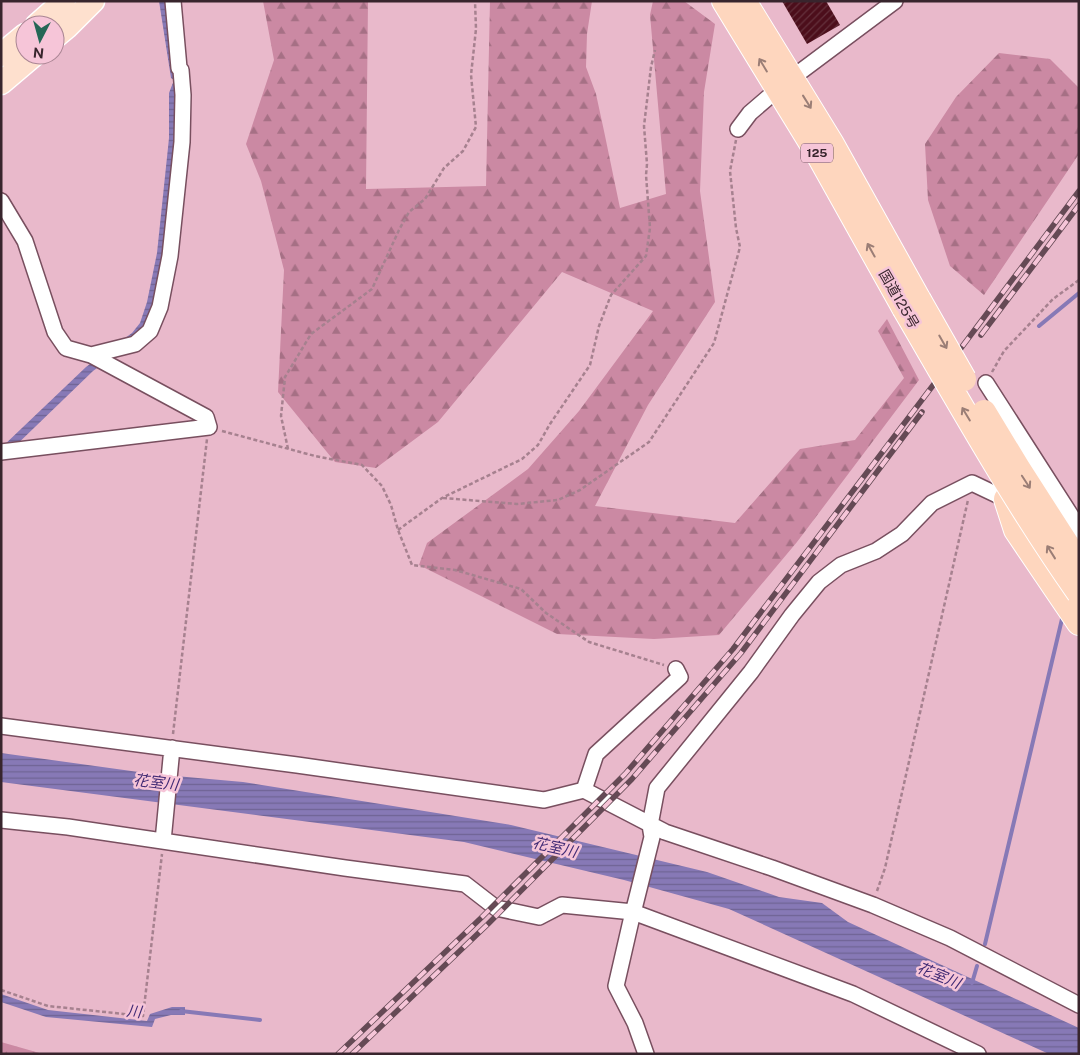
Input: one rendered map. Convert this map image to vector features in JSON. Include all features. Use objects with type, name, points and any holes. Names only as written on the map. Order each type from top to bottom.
[{"type":"highway","name":"国道125号","points":[[724,1],[832,144],[996,466],[1060,567],[1079,593]]},
{"type":"highway","name":"国道125号","points":[[744,1],[785,83]]},
{"type":"highway","name":"国道125号","points":[[912,304],[966,383],[1079,563]]},
{"type":"highway","points":[[1006,499],[1016,530],[1079,623]]},
{"type":"main road","points":[[65,29],[93,1]]},
{"type":"main road","points":[[1,55],[15,43]]},
{"type":"main road","points":[[1,84],[23,65]]},
{"type":"street","points":[[91,355],[135,344],[150,331],[160,307],[170,256],[182,142],[183,95],[173,1]]},
{"type":"street","points":[[738,129],[750,113],[785,83],[896,1]]},
{"type":"street","points":[[1,201],[25,241],[55,332],[66,348],[91,355],[206,417],[209,427],[1,452]]},
{"type":"street","points":[[986,383],[1079,529]]},
{"type":"street","points":[[975,444],[1006,499]]},
{"type":"street","points":[[646,1054],[635,1023],[616,986],[651,831],[657,788],[751,672],[818,582],[841,565],[876,550],[902,534],[932,503],[972,483],[1079,529]]},
{"type":"street","points":[[584,790],[596,754],[680,677],[676,669]]},
{"type":"street","points":[[1,726],[544,800],[584,790],[651,831],[665,832],[873,905],[950,938],[1079,1005]]},
{"type":"street","points":[[163,841],[172,748]]},
{"type":"street","points":[[1,820],[68,827],[465,884],[496,908],[539,917],[562,905],[634,909],[853,994],[978,1054]]},
{"type":"path","points":[[288,449],[282,416],[285,377],[311,334],[372,289],[409,212],[425,199],[444,168],[463,151],[476,127],[471,75],[476,29],[475,1]]},
{"type":"path","points":[[398,530],[442,498],[522,459],[538,445],[590,365],[599,326],[611,296],[646,256],[650,228],[644,126],[651,67],[655,50]]},
{"type":"path","points":[[442,498],[517,504],[558,500],[580,490],[649,442],[714,343],[740,247],[730,171],[738,129]]},
{"type":"path","points":[[986,383],[1004,351],[1053,299],[1079,280]]},
{"type":"path","points":[[172,748],[209,427],[315,456],[362,465],[382,486],[391,505],[398,530],[412,565],[455,570],[521,589],[546,613],[589,642],[676,669]]},
{"type":"path","points":[[873,905],[885,868],[972,483]]},
{"type":"path","points":[[1,990],[48,1006],[143,1016],[163,841]]},
{"type":"green space","points":[[263,1],[368,1],[366,189],[486,186],[490,1],[592,1],[587,34],[586,67],[596,94],[620,208],[666,194],[650,15],[653,1],[684,1],[715,24],[704,92],[700,191],[715,302],[648,405],[595,506],[735,523],[800,449],[855,440],[904,378],[878,331],[887,319],[919,380],[797,542],[719,635],[654,639],[557,634],[419,565],[427,543],[528,469],[579,411],[653,311],[562,272],[438,422],[376,468],[335,462],[278,392],[284,270],[261,181],[246,144],[274,60]]},
{"type":"green space","points":[[999,53],[1050,59],[1079,88],[1079,154],[984,295],[950,266],[928,200],[925,144],[956,97]]},
{"type":"green space","points":[[1,1042],[43,1054],[1,1054]]},
{"type":"water","points":[[159,1],[168,1],[179,94],[166,255],[147,328],[93,371],[7,454],[1,448],[86,367],[132,333],[140,323],[147,302],[157,253],[169,138],[169,93],[174,80],[171,78]]},
{"type":"water","name":"花室川","points":[[1,753],[153,774],[243,782],[511,825],[707,872],[779,897],[822,903],[848,922],[1079,1028],[1079,1054],[1049,1054],[729,909],[624,880],[464,842],[1,782]]},
{"type":"water","points":[[1,994],[48,1010],[147,1021],[150,1014],[172,1007],[185,1007],[185,1015],[171,1015],[155,1019],[152,1027],[46,1017],[1,1002]]},
{"type":"building","points":[[782,1],[826,1],[840,25],[807,44]]},
{"type":"waterway","points":[[1039,326],[1079,293]]},
{"type":"waterway","points":[[985,944],[1062,619]]},
{"type":"waterway","points":[[972,983],[977,966]]},
{"type":"waterway","name":"川","points":[[181,1011],[260,1020]]},
{"type":"railway","points":[[338,1054],[481,918],[625,774],[733,649],[1079,191]]},
{"type":"railway","points":[[981,335],[1079,205]]},
{"type":"railway","points":[[352,1054],[488,924],[632,779],[741,653],[922,412]]}]
